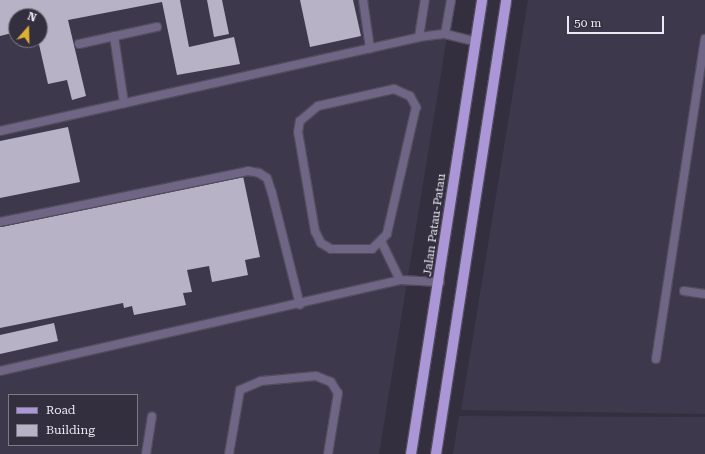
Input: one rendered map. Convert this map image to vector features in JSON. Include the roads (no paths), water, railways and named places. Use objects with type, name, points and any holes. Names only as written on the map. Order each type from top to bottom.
[{"type":"main road","name":"Jalan Patau-Patau","points":[[411,454],[440,282],[482,0]]},
{"type":"main road","points":[[436,454],[506,0]]},
{"type":"lane","points":[[363,0],[370,48]]},
{"type":"lane","points":[[419,36],[425,0]]},
{"type":"lane","points":[[445,34],[450,0]]},
{"type":"lane","points":[[79,44],[157,27]]},
{"type":"lane","points":[[0,131],[419,36],[445,34],[476,42]]},
{"type":"lane","points":[[114,36],[124,103]]},
{"type":"lane","points":[[656,359],[705,39]]},
{"type":"lane","points":[[394,89],[410,96],[416,107],[387,234],[382,243],[372,249],[331,249],[321,243],[315,231],[298,132],[306,113],[318,106],[394,89]]},
{"type":"lane","points":[[0,222],[248,171],[259,173],[267,178],[272,193],[300,305]]},
{"type":"lane","points":[[382,243],[400,280]]},
{"type":"lane","points":[[0,372],[300,305],[400,280],[440,282]]},
{"type":"lane","points":[[684,292],[705,294]]},
{"type":"lane","points":[[228,454],[240,390],[260,381],[316,376],[331,382],[338,393],[328,454]]},
{"type":"lane","points":[[146,454],[152,416]]}]
